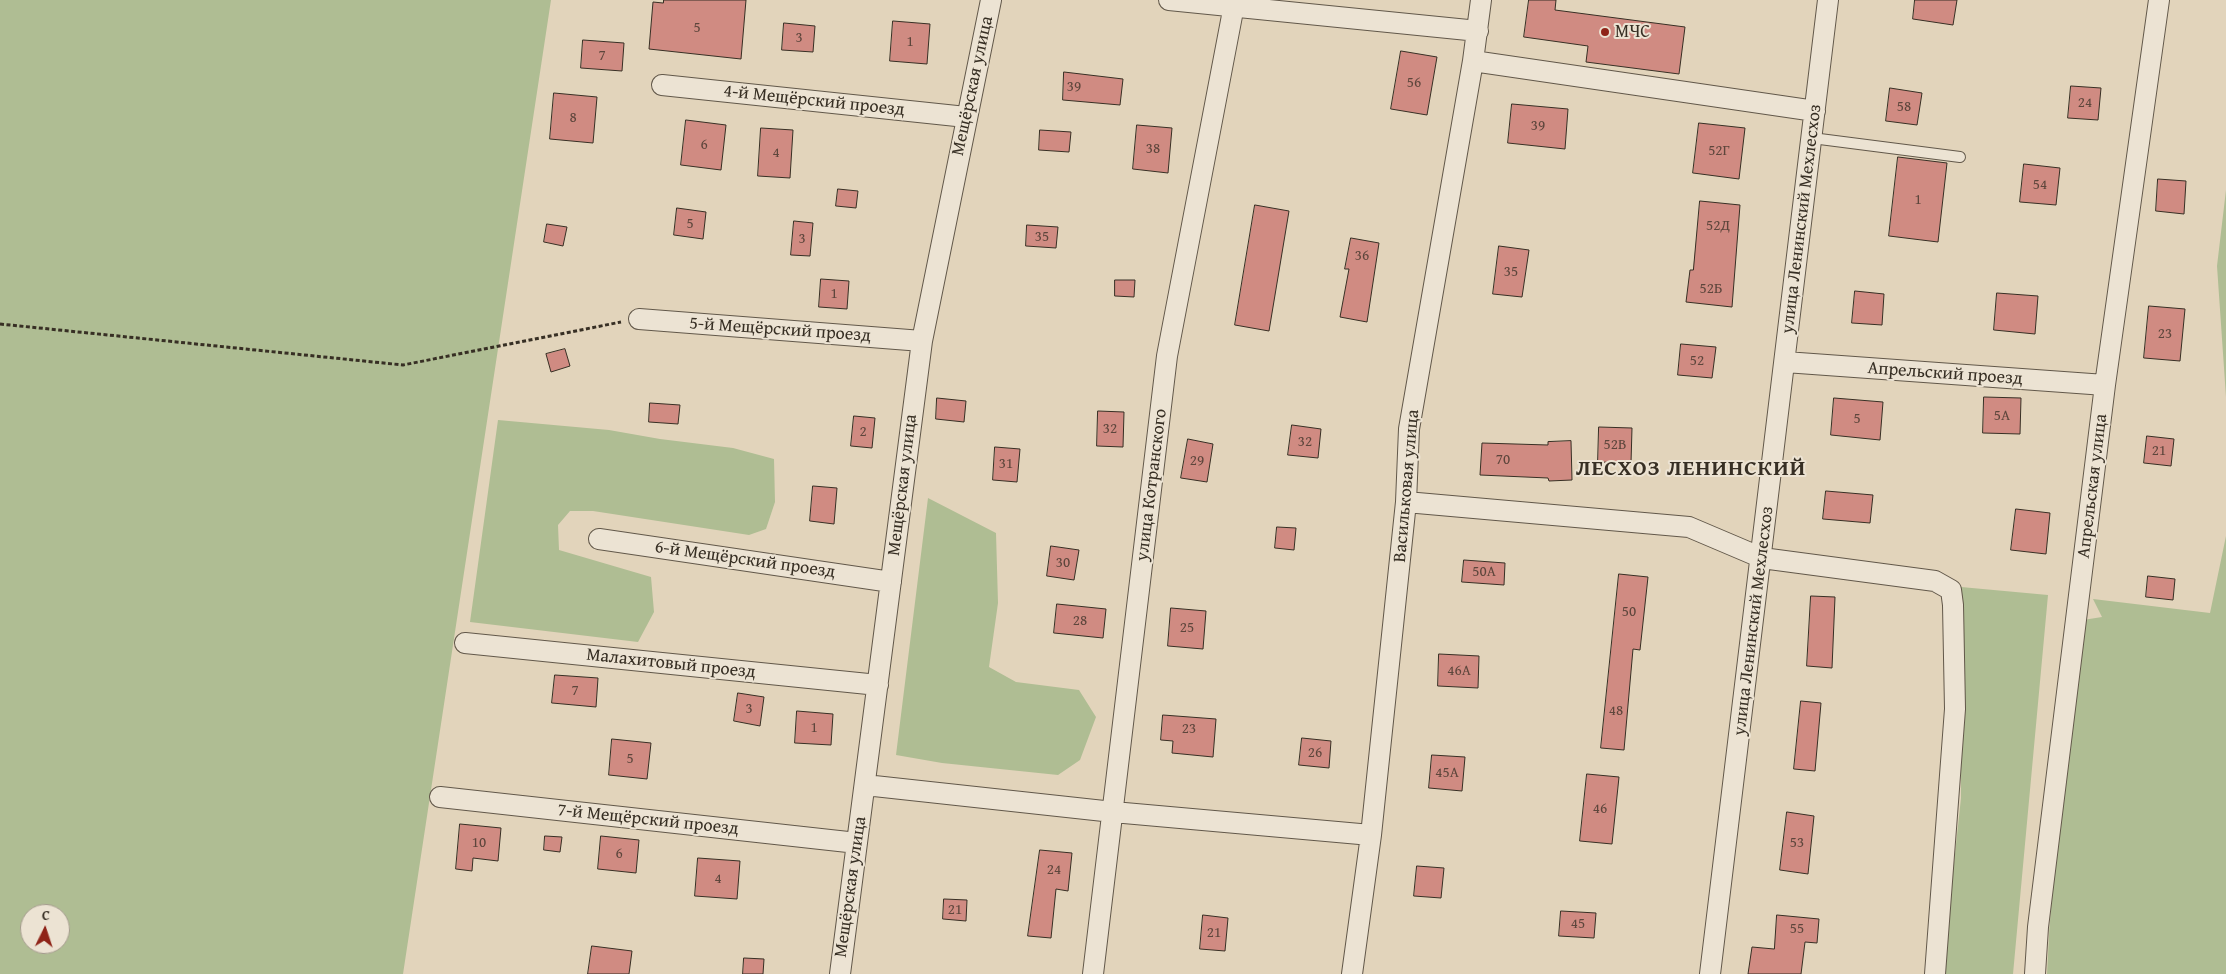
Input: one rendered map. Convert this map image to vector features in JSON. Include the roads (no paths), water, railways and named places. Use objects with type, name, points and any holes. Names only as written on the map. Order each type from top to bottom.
[{"type":"street","name":"Мещёрская улица","points":[[840,974],[922,341],[991,0]]},
{"type":"street","points":[[1169,0],[1235,3],[1478,32]]},
{"type":"street","name":"Васильковая улица","points":[[1352,974],[1372,835],[1406,502],[1409,429],[1482,0]]},
{"type":"street","name":"улица Ленинский Мехлесхоз","points":[[1710,974],[1762,558],[1828,0]]},
{"type":"street","name":"Апрельская улица","points":[[2036,974],[2038,927],[2105,386],[2160,0]]},
{"type":"street","name":"улица Котранского","points":[[1093,974],[1167,356],[1235,3]]},
{"type":"street","points":[[1473,61],[1815,111]]},
{"type":"street","name":"4-й Мещёрский проезд","points":[[662,84],[966,117]]},
{"type":"street","name":"5-й Мещёрский проезд","points":[[639,319],[922,341]]},
{"type":"street","name":"Апрельский проезд","points":[[1785,362],[2105,386]]},
{"type":"street","points":[[1406,502],[1689,527],[1762,558],[1935,581],[1951,590],[1955,709],[1935,974]]},
{"type":"street","name":"6-й Мещёрский проезд","points":[[599,539],[891,582]]},
{"type":"street","name":"Малахитовый проезд","points":[[465,643],[878,685]]},
{"type":"street","points":[[865,785],[1113,812],[1372,835]]},
{"type":"street","name":"7-й Мещёрский проезд","points":[[440,797],[857,843]]},
{"type":"lane","points":[[1812,138],[1960,157]]},
{"type":"place","name":"МЧС","points":[[1605,32]]},
{"type":"district","name":"ЛЕСХОЗ ЛЕНИНСКИЙ","points":[[1691,469]]}]
